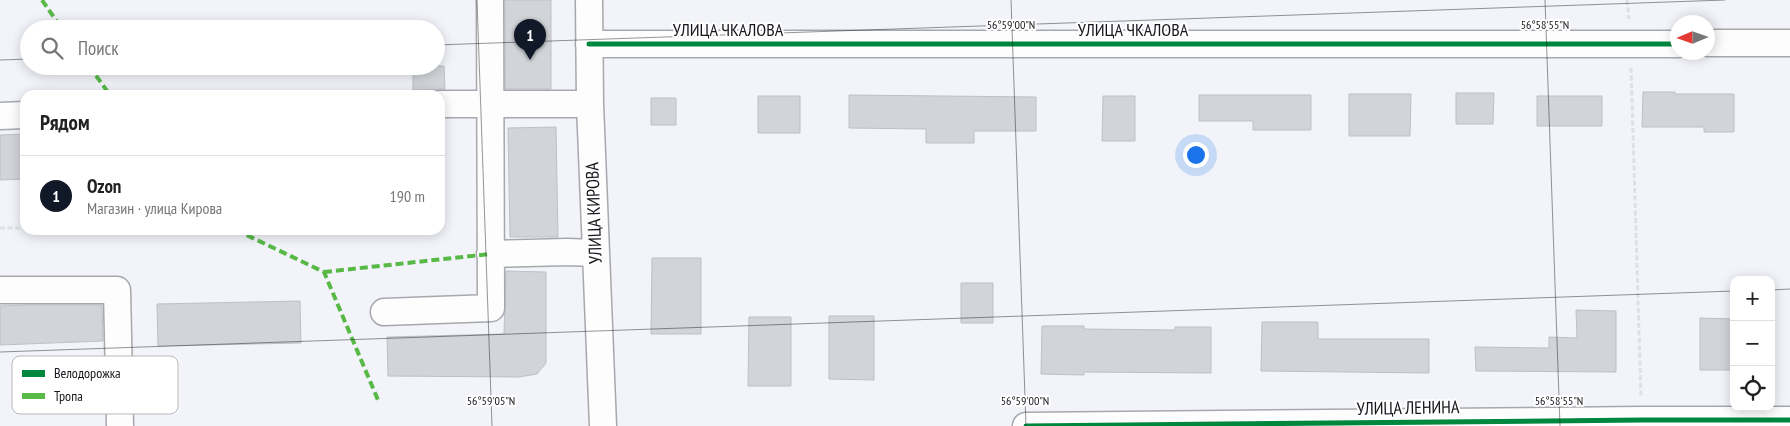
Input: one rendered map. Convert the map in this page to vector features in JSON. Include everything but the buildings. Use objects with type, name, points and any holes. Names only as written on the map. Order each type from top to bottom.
[{"type":"street","points":[[384,312],[491,308],[490,0]]},
{"type":"street","name":"УЛИЦА КИРОВА","points":[[589,0],[590,104],[603,426]]},
{"type":"street","points":[[1715,43],[1790,43]]},
{"type":"street","name":"УЛИЦА ЧКАЛОВА","points":[[589,44],[1670,44]]},
{"type":"street","points":[[445,104],[590,104]]},
{"type":"street","points":[[0,116],[20,115]]},
{"type":"street","points":[[490,254],[567,252],[595,254]]},
{"type":"street","points":[[0,290],[117,290],[118,356]]},
{"type":"street","name":"УЛИЦА ЛЕНИНА","points":[[1026,426],[1790,420]]},
{"type":"path","points":[[1627,0],[1642,420]]},
{"type":"path","points":[[0,228],[20,228]]},
{"type":"marked path","points":[[42,0],[56,20]]},
{"type":"marked path","points":[[96,75],[106,90]]},
{"type":"marked path","points":[[246,235],[324,272],[378,400]]},
{"type":"marked path","points":[[324,272],[490,254]]},
{"type":"cycle path","points":[[589,44],[1670,44]]},
{"type":"cycle path","points":[[1026,426],[1790,420]]},
{"type":"place","name":"Ozon","points":[[530,60]]}]
